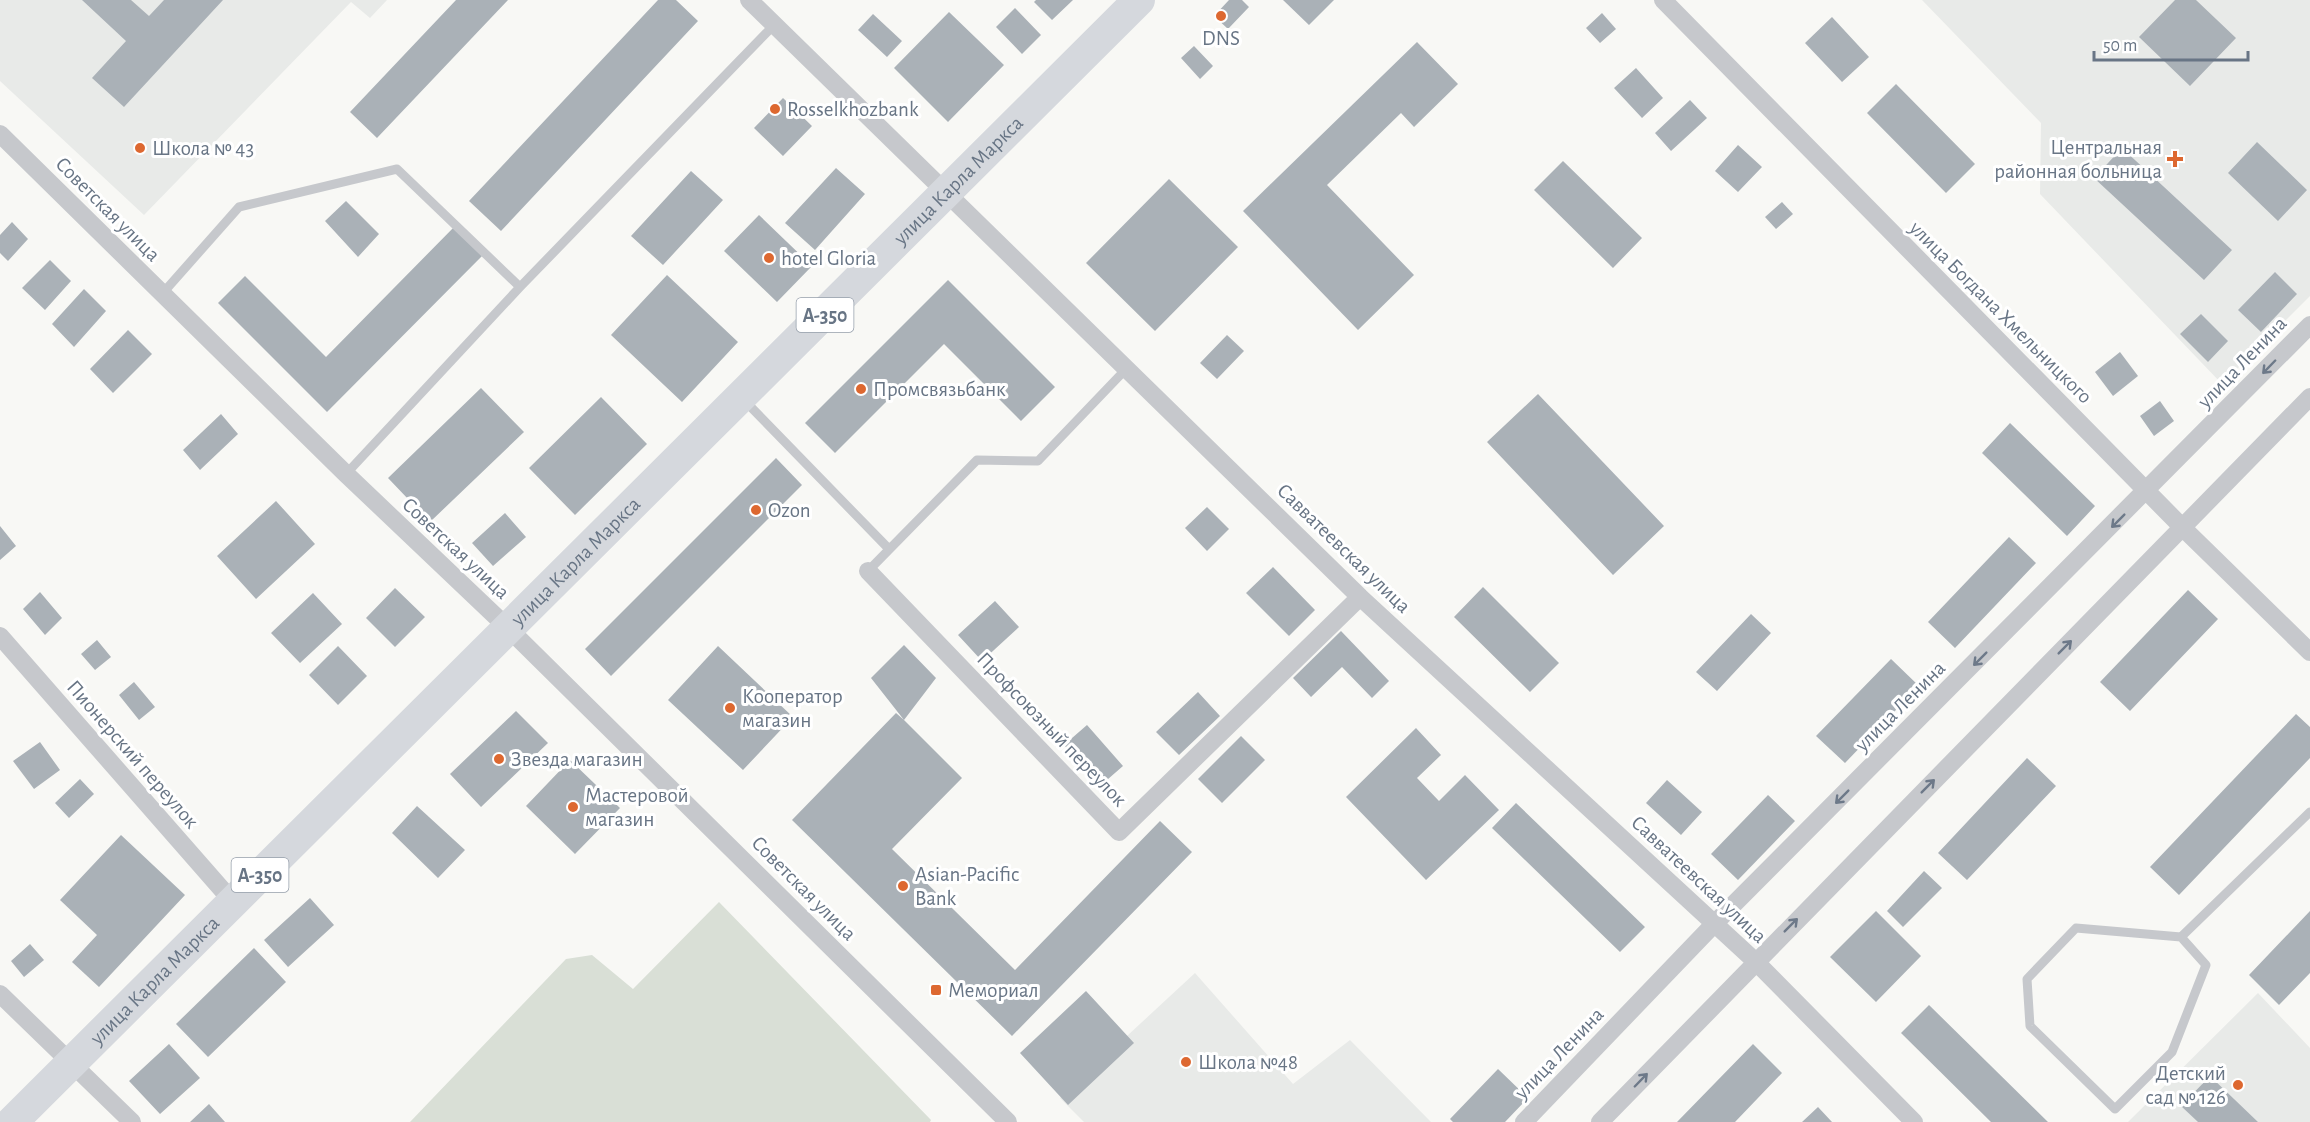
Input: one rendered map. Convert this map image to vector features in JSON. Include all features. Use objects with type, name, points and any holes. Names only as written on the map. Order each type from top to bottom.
[{"type":"highway","name":"улица Карла Маркса","points":[[12,1122],[742,398],[1139,0]]},
{"type":"street","name":"Савватеевская улица","points":[[749,0],[1360,597],[1755,961],[1914,1122]]},
{"type":"street","name":"улица Богдана Хмельницкого","points":[[1663,0],[2182,528],[2310,652]]},
{"type":"street","name":"Советская улица","points":[[0,134],[346,474],[509,629],[1008,1122]]},
{"type":"street","name":"улица Ленина","points":[[1524,1122],[1715,924],[2310,325]]},
{"type":"street","points":[[1600,1122],[1755,961],[2310,397]]},
{"type":"street","name":"Профсоюзный переулок","points":[[868,571],[1119,832],[1360,597]]},
{"type":"street","name":"Пионерский переулок","points":[[0,636],[233,902]]},
{"type":"street","points":[[0,994],[132,1122]]},
{"type":"lane","points":[[346,474],[520,286],[774,25]]},
{"type":"lane","points":[[162,294],[239,207],[398,169],[520,286]]},
{"type":"lane","points":[[868,571],[977,460],[1038,460],[1127,368]]},
{"type":"lane","points":[[742,398],[889,549]]},
{"type":"lane","points":[[2181,937],[2206,965],[2172,1052],[2115,1109],[2030,1026],[2027,979],[2076,928],[2181,937],[2310,812]]},
{"type":"shaded area","name":"Школа № 43","points":[[0,0],[387,0],[370,18],[351,2],[144,215],[0,81]]},
{"type":"shaded area","name":"Центральная районная больница","points":[[1922,0],[2310,0],[2310,296],[2222,384],[2040,194],[2041,123]]},
{"type":"shaded area","points":[[719,902],[931,1120],[930,1122],[410,1122],[566,959],[592,955],[633,989]]},
{"type":"shaded area","name":"Школа №48","points":[[1195,973],[1293,1084],[1350,1040],[1431,1122],[1084,1122],[1060,1098]]},
{"type":"shaded area","name":"Детский сад № 126","points":[[2258,993],[2310,1048],[2310,1122],[2128,1122]]},
{"type":"building","points":[[82,0],[131,0],[149,16],[164,0],[223,0],[124,107],[92,78],[126,41]]},
{"type":"building","points":[[456,0],[508,0],[377,138],[350,112]]},
{"type":"building","points":[[658,0],[676,0],[698,21],[501,231],[469,201]]},
{"type":"building","points":[[1036,0],[1073,0],[1052,20],[1034,2]]},
{"type":"building","points":[[1229,0],[1242,0],[1249,7],[1228,29],[1214,16]]},
{"type":"building","points":[[1283,0],[1334,0],[1309,25]]},
{"type":"building","points":[[2175,0],[2196,0],[2236,38],[2190,86],[2139,37]]},
{"type":"building","points":[[1015,8],[1041,35],[1022,54],[996,27]]},
{"type":"building","points":[[949,12],[1004,65],[948,122],[894,68]]},
{"type":"building","points":[[1602,13],[1616,29],[1600,43],[1586,28]]},
{"type":"building","points":[[873,14],[902,41],[887,57],[858,30]]},
{"type":"building","points":[[1832,17],[1869,57],[1842,82],[1805,43]]},
{"type":"building","points":[[1417,42],[1458,84],[1414,127],[1401,113],[1327,185],[1414,275],[1358,330],[1243,211]]},
{"type":"building","points":[[1194,46],[1213,66],[1200,79],[1181,58]]},
{"type":"building","points":[[1636,68],[1663,98],[1642,118],[1614,88]]},
{"type":"building","points":[[1896,84],[1975,164],[1946,193],[1867,113]]},
{"type":"building","points":[[783,98],[812,126],[783,156],[754,128]]},
{"type":"building","points":[[1690,100],[1707,118],[1671,151],[1655,133]]},
{"type":"building","points":[[2257,142],[2307,190],[2278,221],[2228,173]]},
{"type":"building","points":[[1738,145],[1762,167],[1738,192],[1715,171]]},
{"type":"building","points":[[2122,148],[2232,250],[2204,280],[2094,178]]},
{"type":"building","points":[[1563,161],[1642,238],[1613,268],[1534,190]]},
{"type":"building","points":[[836,168],[865,194],[815,250],[785,223]]},
{"type":"building","points":[[691,171],[723,200],[663,265],[631,236]]},
{"type":"building","points":[[1169,179],[1238,247],[1155,331],[1086,263]]},
{"type":"building","points":[[346,201],[379,234],[358,257],[325,221]]},
{"type":"building","points":[[1782,202],[1793,214],[1776,229],[1765,217]]},
{"type":"building","points":[[759,215],[812,266],[777,302],[724,251]]},
{"type":"building","points":[[12,222],[28,239],[8,261],[0,253],[0,235]]},
{"type":"building","points":[[457,224],[486,252],[327,412],[218,303],[245,276],[326,357]]},
{"type":"building","points":[[50,260],[71,281],[45,310],[22,288]]},
{"type":"building","points":[[2275,272],[2297,294],[2261,332],[2238,310]]},
{"type":"building","points":[[667,275],[738,342],[682,402],[611,335]]},
{"type":"building","points":[[948,280],[1055,387],[1021,421],[944,344],[835,453],[805,423]]},
{"type":"building","points":[[84,289],[106,311],[74,347],[52,324]]},
{"type":"building","points":[[2201,314],[2228,341],[2208,362],[2180,334]]},
{"type":"building","points":[[128,330],[152,354],[113,393],[90,369]]},
{"type":"building","points":[[1227,335],[1244,351],[1217,379],[1200,363]]},
{"type":"building","points":[[2120,352],[2138,376],[2113,396],[2095,372]]},
{"type":"building","points":[[481,388],[524,432],[430,522],[388,478]]},
{"type":"building","points":[[1538,394],[1664,526],[1613,575],[1487,442]]},
{"type":"building","points":[[601,397],[647,444],[575,515],[529,468]]},
{"type":"building","points":[[2160,401],[2174,421],[2154,436],[2140,416]]},
{"type":"building","points":[[221,414],[238,434],[200,470],[183,450]]},
{"type":"building","points":[[2010,423],[2095,506],[2067,536],[1982,453]]},
{"type":"building","points":[[776,458],[802,485],[611,676],[585,649]]},
{"type":"building","points":[[276,501],[315,544],[256,599],[217,556]]},
{"type":"building","points":[[1207,507],[1229,529],[1207,551],[1185,528]]},
{"type":"building","points":[[505,513],[526,537],[493,566],[472,543]]},
{"type":"building","points":[[0,526],[16,546],[0,560]]},
{"type":"building","points":[[2009,537],[2036,563],[1955,648],[1928,622]]},
{"type":"building","points":[[1273,567],[1315,610],[1289,636],[1246,593]]},
{"type":"building","points":[[1483,587],[1559,663],[1530,692],[1454,617]]},
{"type":"building","points":[[395,588],[425,617],[395,647],[366,618]]},
{"type":"building","points":[[2188,590],[2218,619],[2130,711],[2100,682]]},
{"type":"building","points":[[40,592],[62,618],[45,635],[23,609]]},
{"type":"building","points":[[313,593],[342,624],[300,663],[271,633]]},
{"type":"building","points":[[995,601],[1019,627],[982,661],[958,635]]},
{"type":"building","points":[[1751,614],[1771,633],[1717,691],[1696,672]]},
{"type":"building","points":[[1341,631],[1389,681],[1372,698],[1342,667],[1311,697],[1293,678]]},
{"type":"building","points":[[97,640],[111,657],[95,670],[81,654]]},
{"type":"building","points":[[904,645],[936,678],[904,720],[871,678]]},
{"type":"building","points":[[338,646],[367,676],[338,705],[309,675]]},
{"type":"building","name":"Кооператор магазин","points":[[718,646],[793,717],[743,770],[668,700]]},
{"type":"building","points":[[1891,659],[1919,686],[1845,763],[1816,736]]},
{"type":"building","points":[[134,682],[155,707],[139,720],[119,695]]},
{"type":"building","points":[[1198,692],[1220,716],[1179,755],[1156,732]]},
{"type":"building","name":"Звезда магазин","points":[[516,711],[548,743],[481,807],[450,774]]},
{"type":"building","points":[[896,713],[962,778],[892,849],[1015,970],[1160,821],[1192,852],[1012,1036],[792,820]]},
{"type":"building","points":[[2296,714],[2310,727],[2310,758],[2179,895],[2150,867]]},
{"type":"building","points":[[1087,725],[1123,766],[1100,786],[1064,745]]},
{"type":"building","points":[[1416,728],[1441,755],[1417,778],[1439,801],[1465,775],[1499,810],[1426,880],[1346,797]]},
{"type":"building","points":[[1241,736],[1265,760],[1222,803],[1198,779]]},
{"type":"building","points":[[40,742],[60,770],[34,789],[13,761]]},
{"type":"building","points":[[2027,758],[2056,786],[1967,880],[1938,853]]},
{"type":"building","name":"Мастеровой магазин","points":[[570,760],[620,808],[575,854],[526,806]]},
{"type":"building","points":[[80,779],[94,794],[69,818],[55,803]]},
{"type":"building","points":[[1667,780],[1702,812],[1681,835],[1646,803]]},
{"type":"building","points":[[1768,795],[1795,821],[1738,880],[1711,854]]},
{"type":"building","points":[[1516,803],[1645,927],[1620,952],[1492,828]]},
{"type":"building","points":[[417,806],[465,850],[438,878],[392,833]]},
{"type":"building","points":[[121,835],[185,895],[99,987],[72,962],[97,935],[60,900]]},
{"type":"building","points":[[1924,871],[1942,888],[1903,927],[1887,911]]},
{"type":"building","points":[[310,898],[334,925],[288,967],[264,940]]},
{"type":"building","points":[[1876,911],[1921,956],[1876,1002],[1830,957]]},
{"type":"building","points":[[2310,911],[2310,973],[2279,1005],[2249,975]]},
{"type":"building","points":[[30,944],[44,960],[24,977],[11,961]]},
{"type":"building","points":[[254,948],[286,982],[208,1057],[176,1024]]},
{"type":"building","points":[[1086,991],[1134,1043],[1068,1105],[1020,1053]]},
{"type":"building","points":[[1929,1005],[2048,1122],[1991,1122],[1901,1033]]},
{"type":"building","points":[[169,1044],[200,1078],[160,1114],[129,1081]]},
{"type":"building","points":[[1753,1044],[1782,1073],[1735,1122],[1677,1122]]},
{"type":"building","points":[[1498,1069],[1528,1098],[1505,1122],[1453,1122],[1450,1119]]},
{"type":"building","points":[[2210,1076],[2258,1122],[2198,1122],[2181,1106]]},
{"type":"building","points":[[209,1104],[225,1122],[190,1122]]},
{"type":"building","points":[[1818,1107],[1832,1122],[1802,1122]]},
{"type":"place","name":"DNS","points":[[1221,16]]},
{"type":"place","name":"Rosselkhozbank","points":[[775,109]]},
{"type":"place","name":"Школа № 43","points":[[140,148]]},
{"type":"place","name":"Центральная районная больница","points":[[2175,159]]},
{"type":"place","name":"hotel Gloria","points":[[769,258]]},
{"type":"place","name":"Промсвязьбанк","points":[[861,389]]},
{"type":"place","name":"Ozon","points":[[756,510]]},
{"type":"place","name":"Кооператор магазин","points":[[730,708]]},
{"type":"place","name":"Звезда магазин","points":[[499,759]]},
{"type":"place","name":"Мастеровой магазин","points":[[573,807]]},
{"type":"place","name":"Asian-Pacific Bank","points":[[903,886]]},
{"type":"place","name":"Мемориал","points":[[936,990]]},
{"type":"place","name":"Школа №48","points":[[1186,1062]]},
{"type":"place","name":"Детский сад № 126","points":[[2238,1085]]}]
